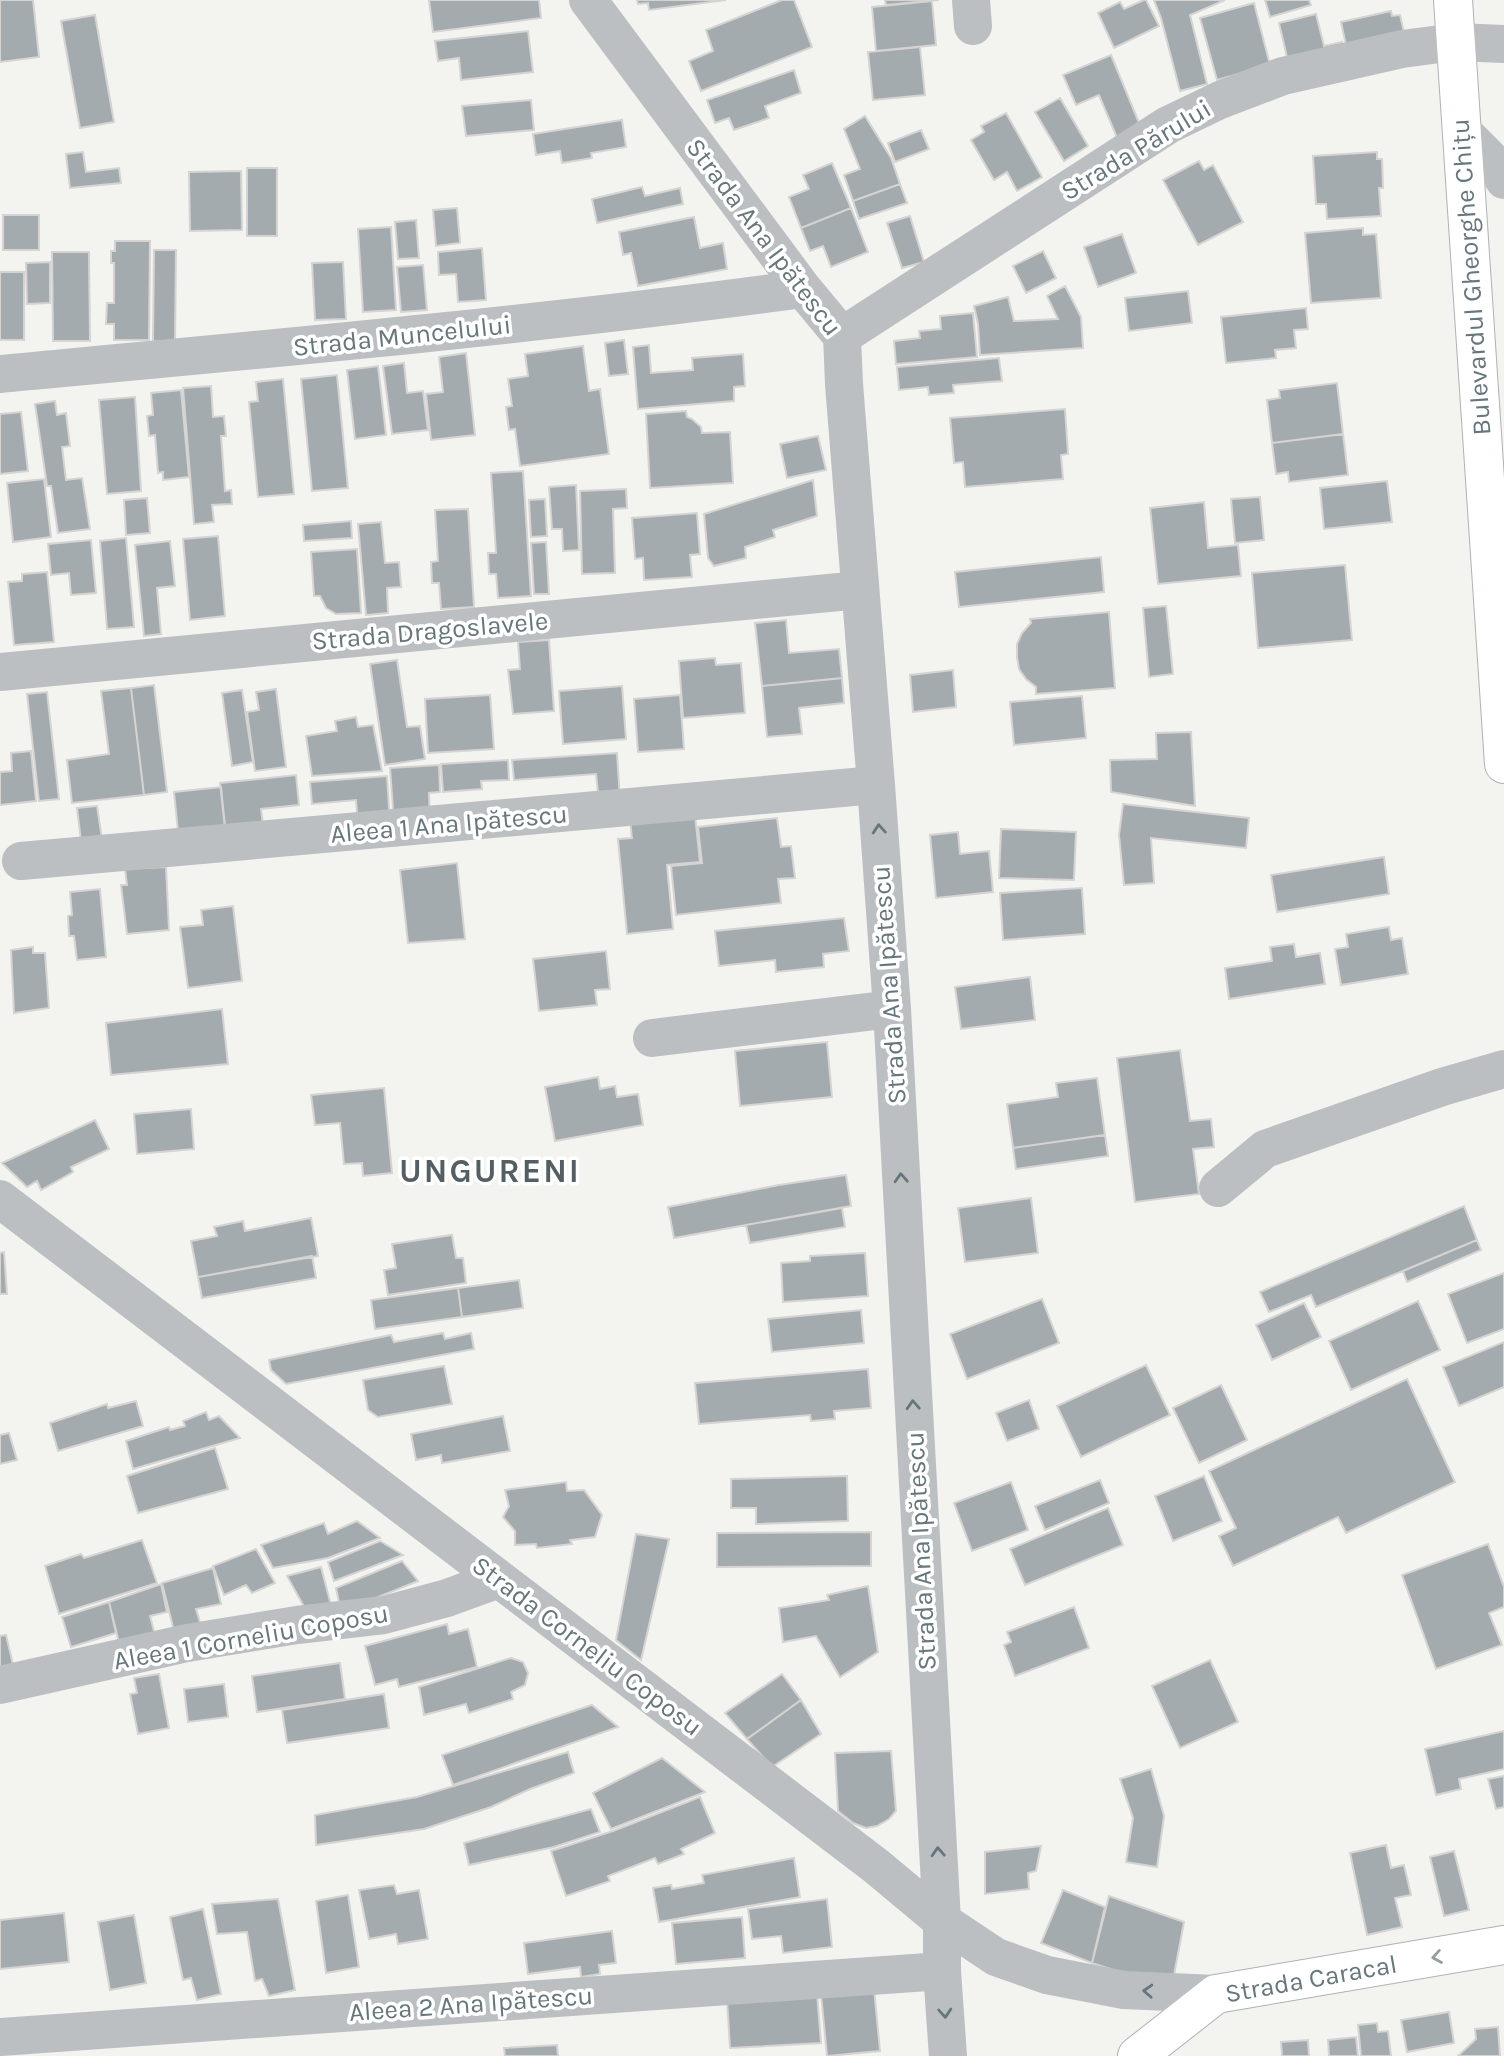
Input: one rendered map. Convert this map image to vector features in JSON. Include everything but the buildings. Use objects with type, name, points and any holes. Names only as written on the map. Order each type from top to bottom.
[{"type":"main road","name":"Bulevardul Gheorghe Chițu","points":[[1453,0],[1504,764]]},
{"type":"main road","name":"Strada Caracal","points":[[1137,2056],[1216,1994],[1504,1945]]},
{"type":"street","name":"Strada Ana Ipătescu","points":[[588,0],[803,289],[842,336],[892,1009],[948,2056]]},
{"type":"street","name":"Strada Părului","points":[[842,336],[1168,125],[1220,100],[1283,76],[1402,49],[1455,43],[1504,44]]},
{"type":"street","points":[[1462,131],[1491,160],[1504,180]]},
{"type":"street","name":"Strada Muncelului","points":[[0,374],[662,309],[803,289]]},
{"type":"street","name":"Strada Dragoslavele","points":[[0,672],[860,590]]},
{"type":"street","name":"Aleea 1 Ana Ipătescu","points":[[21,862],[876,785]]},
{"type":"street","points":[[652,1038],[892,1009]]},
{"type":"street","points":[[1218,1188],[1265,1149],[1442,1087],[1504,1069]]},
{"type":"street","name":"Strada Corneliu Coposu","points":[[0,1199],[876,1866],[942,1920],[996,1957],[1047,1975],[1124,1990],[1216,1994]]},
{"type":"street","name":"Aleea 1 Corneliu Coposu","points":[[0,1685],[187,1643],[297,1625],[384,1615],[447,1598],[499,1579]]},
{"type":"street","name":"Aleea 2 Ana Ipătescu","points":[[0,2037],[942,1971]]},
{"type":"district","name":"UNGURENI","points":[[490,1171]]}]
